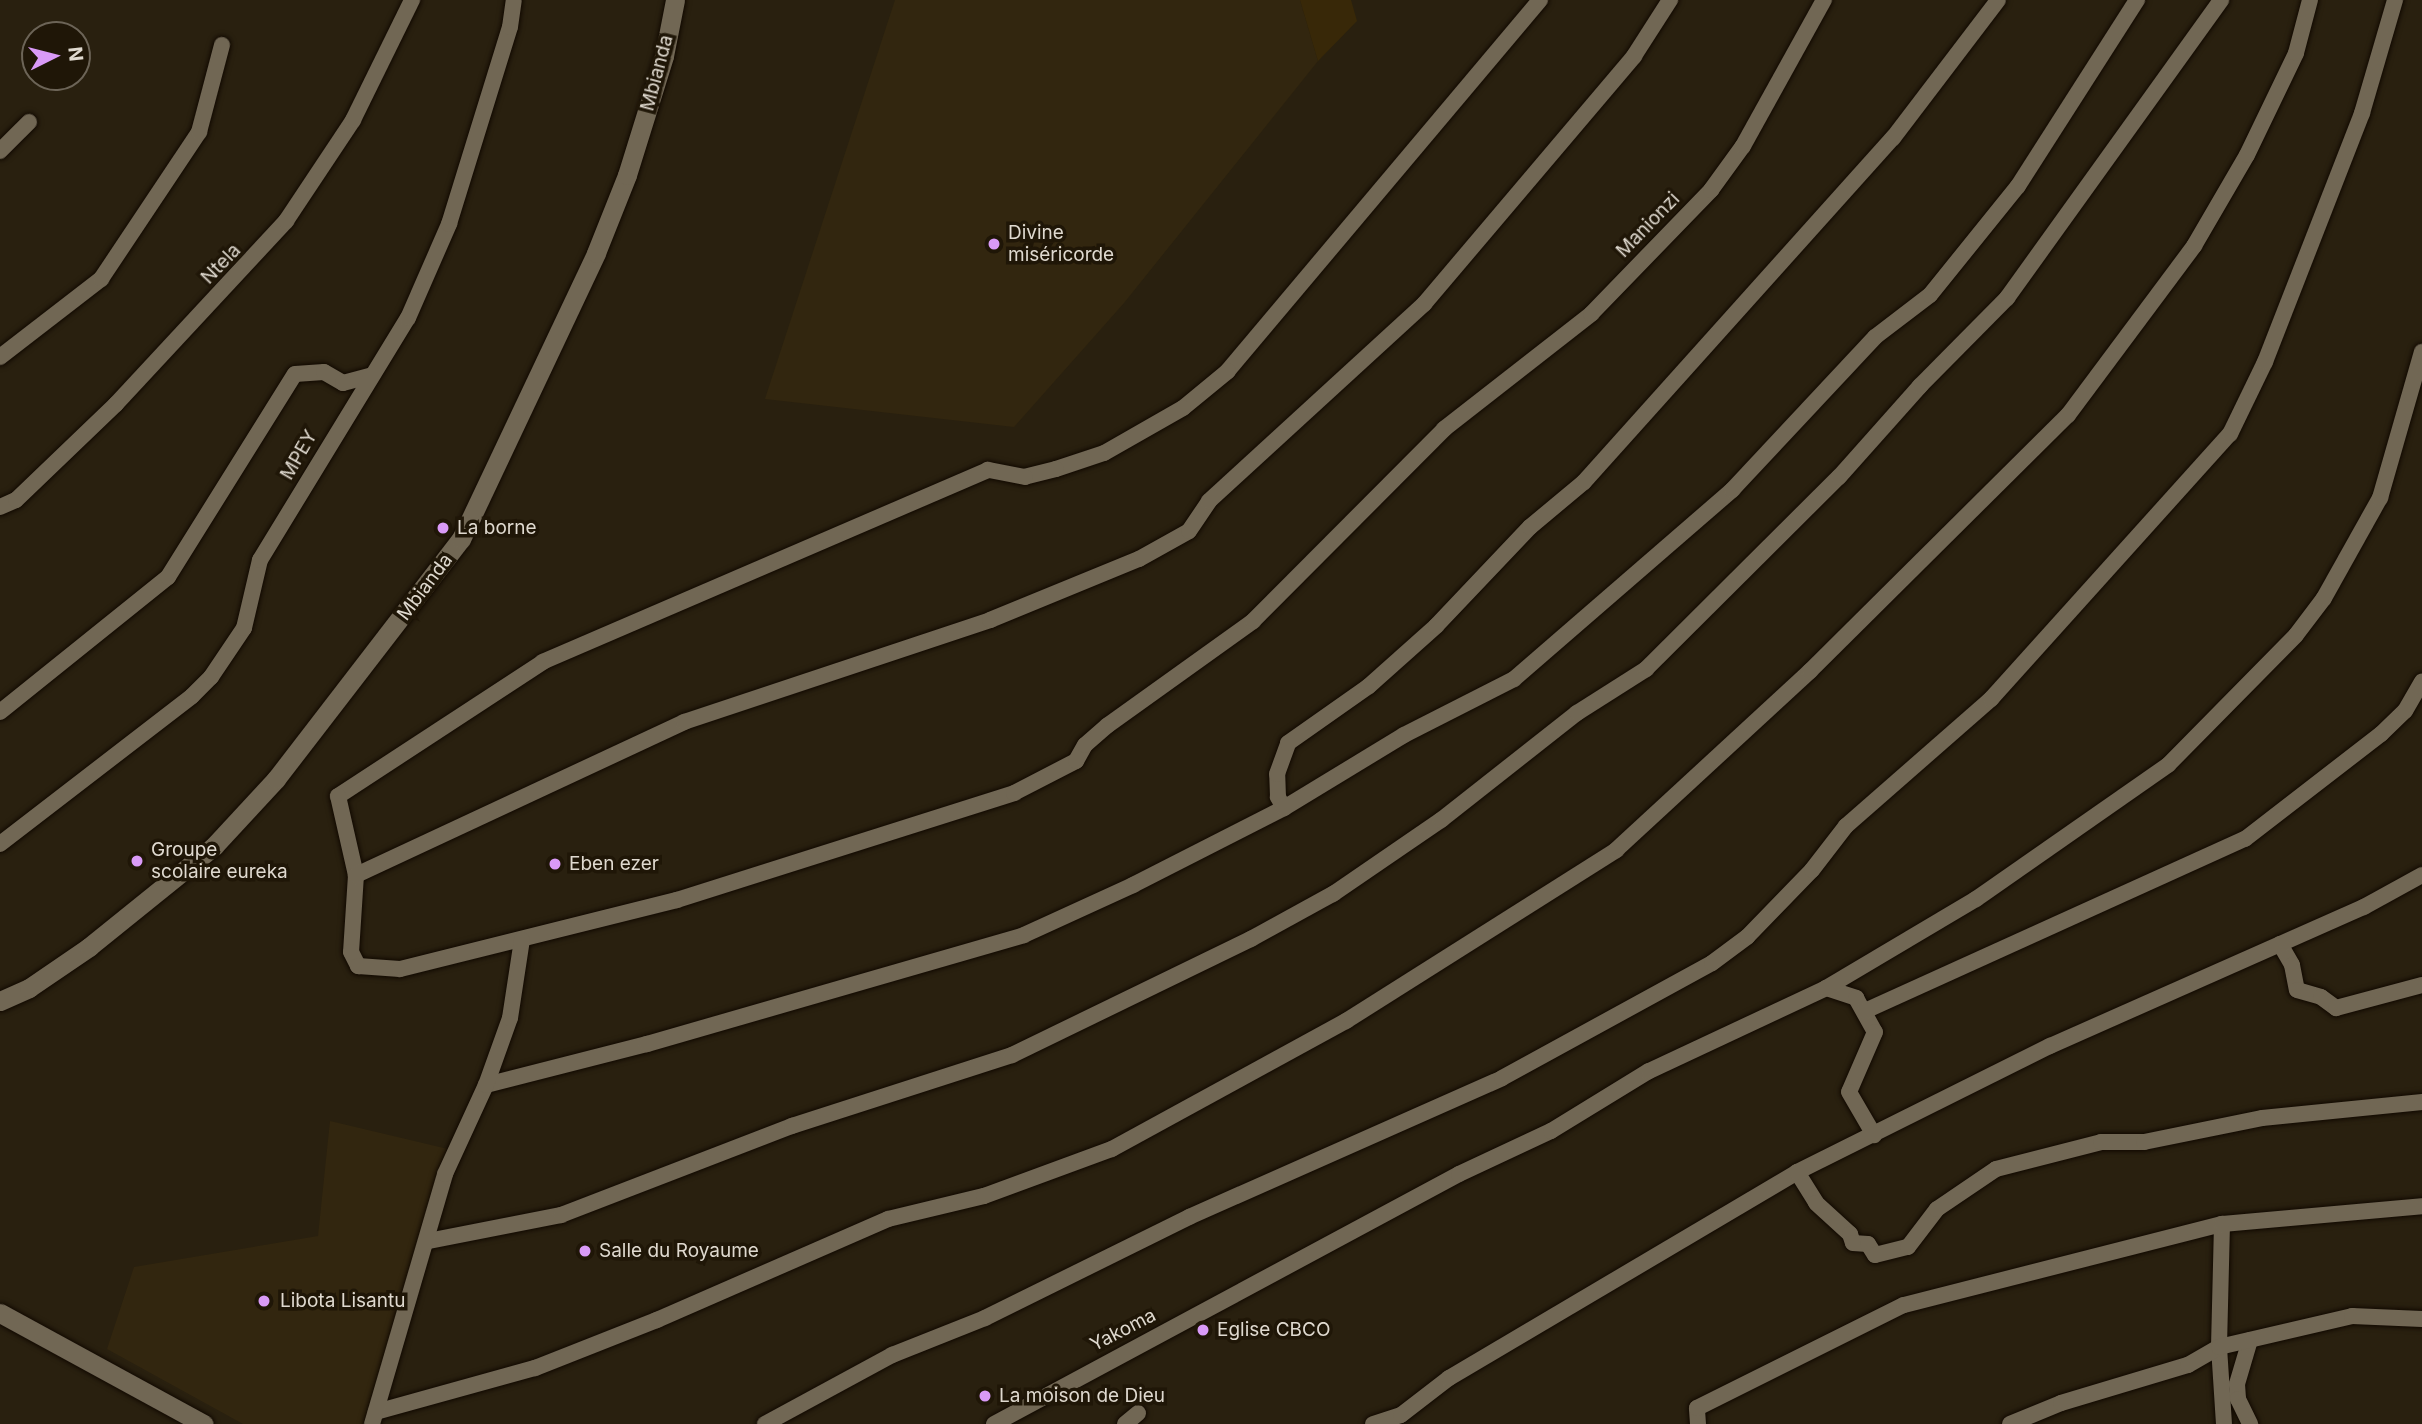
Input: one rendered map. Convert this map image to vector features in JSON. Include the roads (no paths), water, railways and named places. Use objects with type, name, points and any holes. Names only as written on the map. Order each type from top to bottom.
[{"type":"street","name":"Ntela","points":[[0,507],[16,500],[116,404],[278,232],[353,120],[412,0]]},
{"type":"street","name":"MPEY","points":[[0,844],[73,791],[211,677],[244,628],[260,560],[370,376],[408,318],[449,224],[510,27],[514,0]]},
{"type":"street","name":"Mbianda","points":[[0,1001],[29,988],[89,947],[214,846],[276,779],[461,539],[596,253],[631,162],[664,56],[676,0]]},
{"type":"street","points":[[1540,0],[1228,372],[1183,408],[1104,453],[1056,469],[1024,477],[988,470],[784,555],[521,674],[338,796],[356,875],[684,722],[990,620],[1139,559],[1189,531],[1209,501],[1424,304],[1634,56],[1670,0]]},
{"type":"street","name":"Manionzi","points":[[356,875],[351,953],[358,966],[401,969],[446,954],[522,940],[831,855],[1047,780],[1076,761],[1084,745],[1108,725],[1253,621],[1444,429],[1591,314],[1711,190],[1743,146],[1824,0]]},
{"type":"street","points":[[1284,808],[1278,797],[1277,774],[1288,743],[1369,686],[1436,626],[1530,527],[1584,482],[1893,138],[1998,0]]},
{"type":"street","points":[[486,1085],[647,1044],[1024,935],[1133,885],[1284,808],[1404,735],[1514,679],[1732,491],[1875,337],[1930,295],[2018,186],[2137,0]]},
{"type":"street","points":[[428,1241],[561,1215],[792,1126],[1012,1055],[1251,939],[1332,894],[1441,820],[1577,713],[1646,669],[1839,477],[1920,386],[2007,298],[2221,0]]},
{"type":"street","points":[[374,1418],[535,1368],[657,1320],[888,1219],[984,1196],[1112,1149],[1346,1021],[1616,850],[1810,671],[2068,415],[2194,246],[2241,166],[2296,53],[2310,0]]},
{"type":"street","points":[[765,1424],[892,1355],[985,1318],[1189,1217],[1502,1078],[1712,963],[1747,937],[1812,870],[1846,827],[1991,699],[2230,434],[2264,362],[2362,113],[2395,0]]},
{"type":"street","points":[[0,357],[101,279],[199,132],[222,45]]},
{"type":"street","points":[[0,151],[29,122]]},
{"type":"street","name":"Yakoma","points":[[995,1424],[1270,1274],[1551,1131],[1654,1068],[1826,988],[1983,894],[2168,765],[2212,725],[2296,635],[2324,597],[2380,498],[2422,352]]},
{"type":"street","points":[[0,712],[168,577],[295,374],[324,372],[343,383],[370,376]]},
{"type":"street","points":[[1865,1011],[2245,839],[2382,734],[2405,711],[2422,681]]},
{"type":"street","points":[[1373,1424],[1401,1415],[1449,1378],[1797,1172],[2050,1046],[2280,944],[2422,875]]},
{"type":"street","points":[[374,1418],[454,1149],[486,1085],[510,1018],[522,940]]},
{"type":"street","points":[[2280,944],[2292,965],[2297,990],[2321,997],[2336,1009],[2422,985]]},
{"type":"street","points":[[1826,988],[1853,995],[1865,1011],[1875,1041],[1849,1092],[1874,1135]]},
{"type":"street","points":[[1797,1172],[1816,1203],[1842,1226],[1853,1243],[1868,1244],[1875,1255],[1908,1247],[1937,1209],[1996,1169],[2101,1142],[2144,1142],[2262,1118],[2422,1102]]},
{"type":"street","points":[[1698,1424],[1697,1408],[1905,1305],[2222,1224],[2422,1206]]},
{"type":"street","points":[[2222,1224],[2219,1347],[2224,1424]]},
{"type":"street","points":[[0,1313],[204,1424]]},
{"type":"street","points":[[2010,1424],[2061,1403],[2163,1374],[2219,1347],[2352,1316],[2422,1319]]},
{"type":"street","points":[[2250,1340],[2237,1384],[2238,1399],[2250,1424]]},
{"type":"place","name":"Divine miséricorde","points":[[994,244]]},
{"type":"place","name":"La borne","points":[[443,528]]},
{"type":"place","name":"Groupe scolaire eureka","points":[[137,861]]},
{"type":"place","name":"Eben ezer","points":[[555,864]]},
{"type":"place","name":"Salle du Royaume","points":[[585,1251]]},
{"type":"place","name":"Libota Lisantu","points":[[264,1301]]},
{"type":"place","name":"Eglise CBCO","points":[[1203,1330]]},
{"type":"place","name":"La moison de Dieu","points":[[985,1396]]}]
